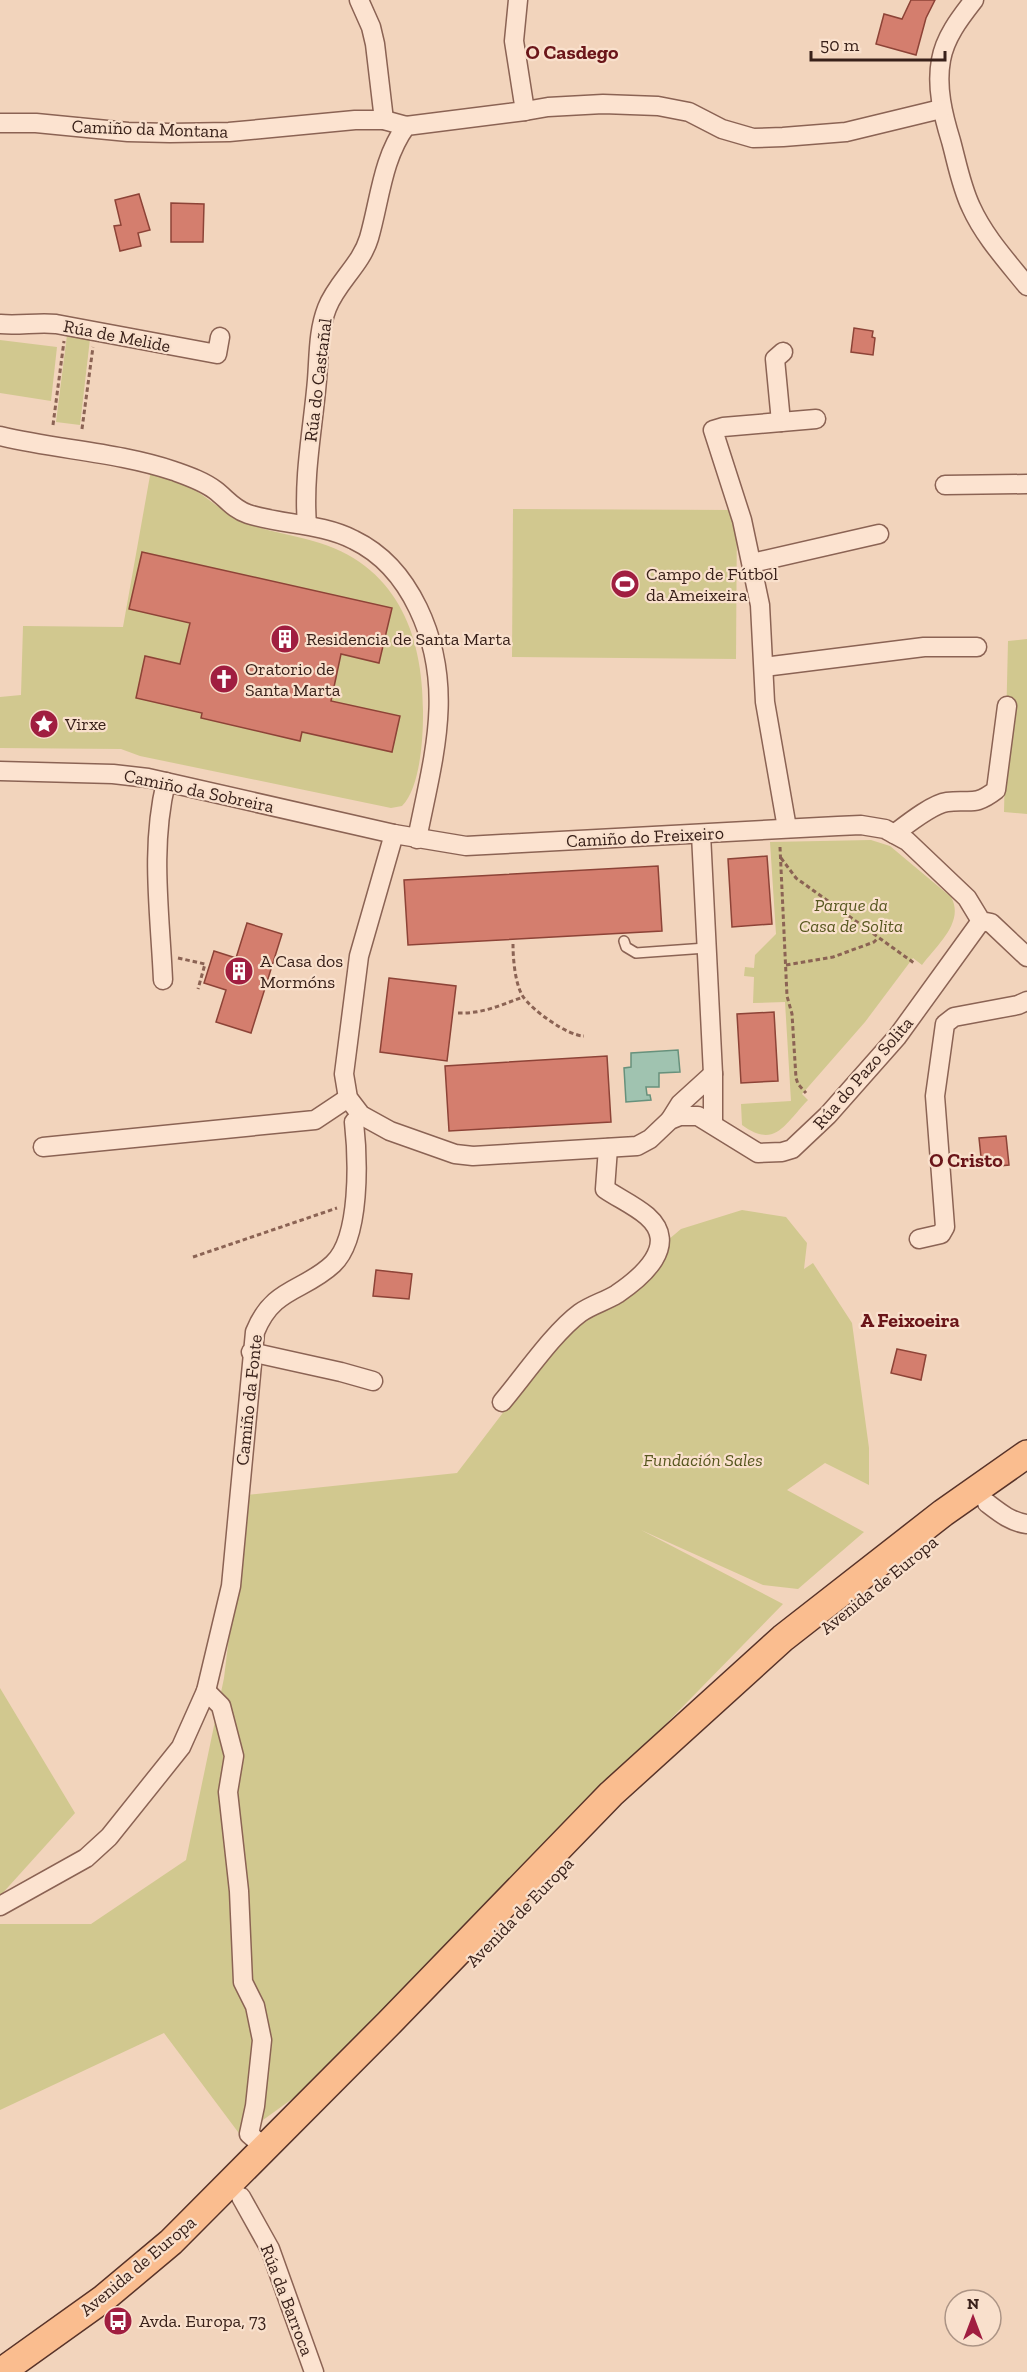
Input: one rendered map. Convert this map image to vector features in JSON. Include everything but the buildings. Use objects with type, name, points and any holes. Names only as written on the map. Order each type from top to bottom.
[{"type":"main road","name":"Avenida de Europa","points":[[2,2372],[104,2299],[171,2242],[266,2148],[611,1794],[678,1732],[783,1638],[870,1568],[974,1489],[1027,1454]]},
{"type":"main road","name":"Avenida de Europa","points":[[33,2372],[80,2339],[151,2282],[241,2197],[598,1832],[721,1716],[927,1545],[1027,1474]]},
{"type":"street","points":[[359,0],[371,27],[375,44],[384,120]]},
{"type":"street","points":[[518,0],[514,41],[525,111]]},
{"type":"street","points":[[974,0],[958,21],[941,60],[941,109],[971,208],[988,237],[1027,286]]},
{"type":"street","points":[[406,126],[548,107],[658,106],[690,112],[722,129],[753,138],[763,138],[846,132],[941,109]]},
{"type":"street","name":"Camiño da Montana","points":[[0,123],[36,123],[129,132],[229,132],[355,120],[384,120],[406,126]]},
{"type":"street","name":"Rúa do Castañal","points":[[307,525],[305,500],[319,340],[326,309],[336,290],[353,270],[369,241],[387,163],[406,126]]},
{"type":"street","name":"Rúa de Melide","points":[[0,324],[15,326],[38,322],[56,324],[217,354],[220,337]]},
{"type":"street","points":[[781,422],[775,359],[783,352]]},
{"type":"street","points":[[783,834],[765,702],[760,605],[742,520],[713,430],[723,427],[816,419]]},
{"type":"street","points":[[0,436],[34,444],[131,459],[163,468],[196,479],[215,490],[231,506],[246,513],[307,525],[353,539],[385,561],[409,590],[429,631],[436,660],[440,712],[429,786],[417,839]]},
{"type":"street","points":[[945,485],[1027,484]]},
{"type":"street","points":[[752,563],[879,534]]},
{"type":"street","points":[[764,667],[924,647],[977,647]]},
{"type":"street","points":[[894,834],[945,802],[968,803],[984,799],[996,790],[1007,706]]},
{"type":"street","name":"Camiño da Sobreira","points":[[0,771],[113,774],[166,782],[394,834]]},
{"type":"street","points":[[163,980],[156,877],[158,829],[166,782]]},
{"type":"street","name":"Camiño do Freixeiro","points":[[394,834],[466,846],[701,834],[783,834],[861,825],[885,829],[907,841],[967,898],[981,921],[991,923],[1027,957]]},
{"type":"street","points":[[394,834],[359,956],[344,1074],[348,1098],[361,1115],[390,1131],[455,1154],[473,1156],[637,1146],[650,1139],[670,1120],[680,1104],[713,1074]]},
{"type":"street","points":[[670,1120],[681,1116],[705,1120],[713,1074],[701,834]]},
{"type":"street","name":"Rúa do Pazo Solita","points":[[705,1120],[758,1153],[782,1152],[802,1142],[897,1037],[981,921]]},
{"type":"street","points":[[919,1239],[941,1234],[945,1227],[934,1096],[945,1024],[954,1017],[1018,1005],[1027,1001]]},
{"type":"street","points":[[43,1147],[315,1120],[348,1098]]},
{"type":"street","name":"Camiño da Fonte","points":[[0,1906],[86,1858],[108,1837],[181,1747],[206,1691],[231,1586],[251,1352],[255,1332],[261,1317],[274,1302],[332,1265],[344,1252],[350,1230],[356,1188],[354,1122],[361,1115]]},
{"type":"street","points":[[502,1402],[560,1333],[580,1313],[616,1294],[650,1266],[659,1252],[660,1234],[648,1217],[604,1189],[608,1148]]},
{"type":"street","points":[[251,1352],[373,1381]]},
{"type":"street","points":[[987,1503],[1003,1515],[1027,1524]]},
{"type":"street","points":[[206,1691],[221,1706],[234,1756],[228,1792],[239,1892],[243,1982],[255,2006],[262,2040],[255,2106],[249,2134],[266,2148]]},
{"type":"street","name":"Rúa da Barroca","points":[[241,2197],[270,2249],[314,2372]]},
{"type":"lane","points":[[624,942],[630,950],[636,953],[706,948]]},
{"type":"path","points":[[53,424],[65,334]]},
{"type":"path","points":[[82,429],[94,339]]},
{"type":"path","points":[[783,834],[781,858],[787,996],[792,1014],[796,1078],[806,1093]]},
{"type":"path","points":[[781,858],[796,878],[914,963]]},
{"type":"path","points":[[786,965],[833,957],[879,938]]},
{"type":"path","points":[[513,944],[518,986],[523,997],[542,1014],[571,1034],[584,1036]]},
{"type":"path","points":[[162,954],[205,964],[198,989]]},
{"type":"path","points":[[458,1013],[473,1014],[487,1011],[523,997]]},
{"type":"path","points":[[193,1257],[353,1204]]},
{"type":"green space","points":[[67,335],[90,339],[80,425],[56,422]]},
{"type":"green space","points":[[0,340],[57,347],[51,401],[0,393]]},
{"type":"green space","points":[[151,470],[188,486],[226,512],[247,523],[313,541],[342,552],[366,567],[385,585],[400,607],[411,631],[422,685],[423,725],[417,776],[402,806],[391,808],[140,756],[121,749],[0,748],[0,697],[21,695],[23,626],[123,627]]},
{"type":"green space","name":"Campo de Fútbol da Ameixeira","points":[[513,509],[737,510],[736,659],[512,657]]},
{"type":"green space","points":[[1027,639],[1027,814],[1004,812],[1008,641]]},
{"type":"green space","name":"Parque da Casa de Solita","points":[[871,840],[890,846],[951,897],[954,906],[952,924],[922,965],[913,958],[865,1022],[802,1094],[808,1100],[785,1125],[771,1134],[763,1135],[753,1132],[742,1125],[741,1104],[791,1101],[785,1002],[753,1003],[754,977],[744,976],[745,967],[754,968],[755,955],[776,934],[770,842]]},
{"type":"green space","name":"Fundación Sales","points":[[742,1210],[786,1217],[807,1243],[804,1269],[813,1263],[852,1323],[869,1448],[869,1485],[825,1463],[787,1490],[864,1532],[798,1589],[763,1585],[641,1530],[783,1604],[317,2081],[241,2136],[164,2033],[0,2110],[0,1924],[91,1924],[186,1860],[224,1678],[246,1495],[457,1473],[575,1318],[681,1229]]},
{"type":"green space","points":[[0,1688],[75,1813],[0,1896]]},
{"type":"shaded area","points":[[678,1050],[680,1072],[659,1073],[659,1087],[646,1087],[647,1095],[650,1095],[651,1100],[626,1102],[624,1068],[631,1067],[631,1053]]},
{"type":"place","name":"Campo de Fútbol da Ameixeira","points":[[625,584]]},
{"type":"place","name":"Residencia de Santa Marta","points":[[285,639]]},
{"type":"place","name":"Oratorio de Santa Marta","points":[[224,679]]},
{"type":"place","name":"Virxe","points":[[44,724]]},
{"type":"place","name":"A Casa dos Mormóns","points":[[239,971]]},
{"type":"place","name":"Avda. Europa, 73","points":[[118,2321]]},
{"type":"district","name":"O Casdego","points":[[572,52]]},
{"type":"district","name":"O Cristo","points":[[966,1160]]},
{"type":"district","name":"A Feixoeira","points":[[910,1320]]}]
